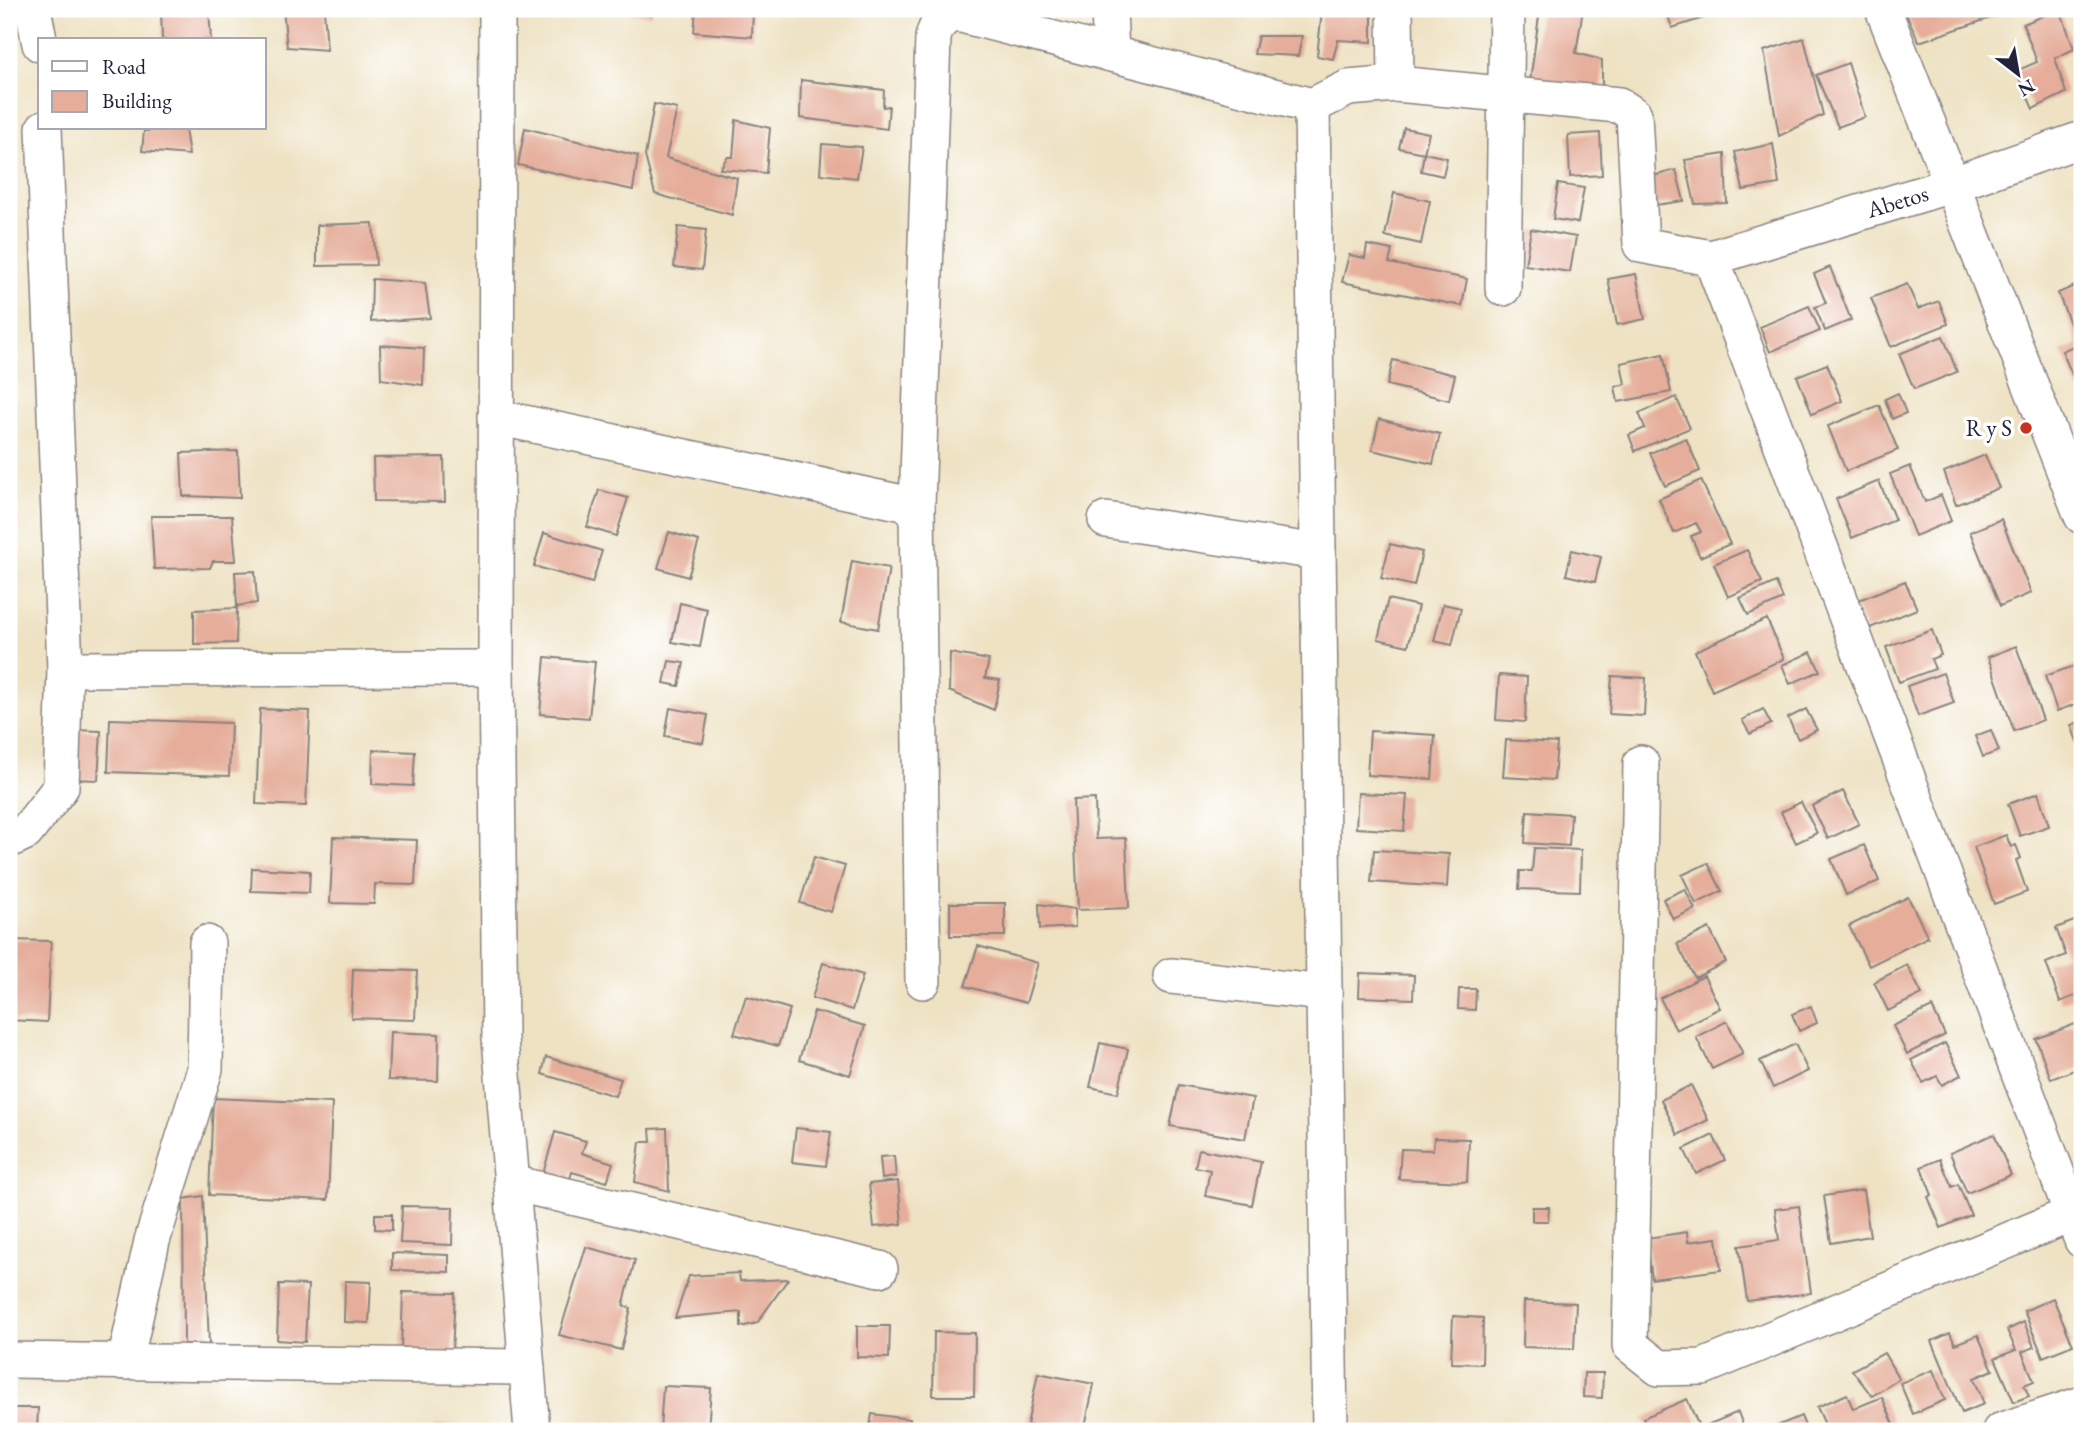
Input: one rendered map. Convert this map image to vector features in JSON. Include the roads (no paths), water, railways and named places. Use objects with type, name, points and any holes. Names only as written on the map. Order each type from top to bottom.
[{"type":"street","points":[[33,9],[39,38]]},
{"type":"street","points":[[497,9],[495,668],[500,1038],[532,1431]]},
{"type":"street","points":[[1109,9],[1111,54]]},
{"type":"street","points":[[1395,9],[1396,84]]},
{"type":"street","points":[[1503,288],[1507,9]]},
{"type":"street","points":[[1883,9],[2082,516]]},
{"type":"street","points":[[923,981],[917,506],[936,27],[944,18],[954,13],[1312,106],[1348,88],[1396,84],[1628,108],[1634,115],[1640,243],[1643,247],[1711,258],[2077,1227],[1703,1367],[1659,1368],[1630,1345],[1640,763]]},
{"type":"street","points":[[1312,106],[1330,1431]]},
{"type":"street","points":[[9,840],[26,832],[61,788],[65,669],[44,130]]},
{"type":"street","name":"Abetos","points":[[1711,258],[1951,184],[2082,139]]},
{"type":"street","points":[[496,417],[917,506]]},
{"type":"street","points":[[1106,520],[1318,552]]},
{"type":"street","points":[[65,669],[495,668]]},
{"type":"street","points":[[125,1362],[152,1241],[205,1069],[208,943]]},
{"type":"street","points":[[1171,976],[1324,993]]},
{"type":"street","points":[[512,1183],[880,1269]]},
{"type":"street","points":[[9,1360],[527,1367]]},
{"type":"street","points":[[2000,1431],[2082,1404]]},
{"type":"place","name":"R y S","points":[[2026,428]]}]
